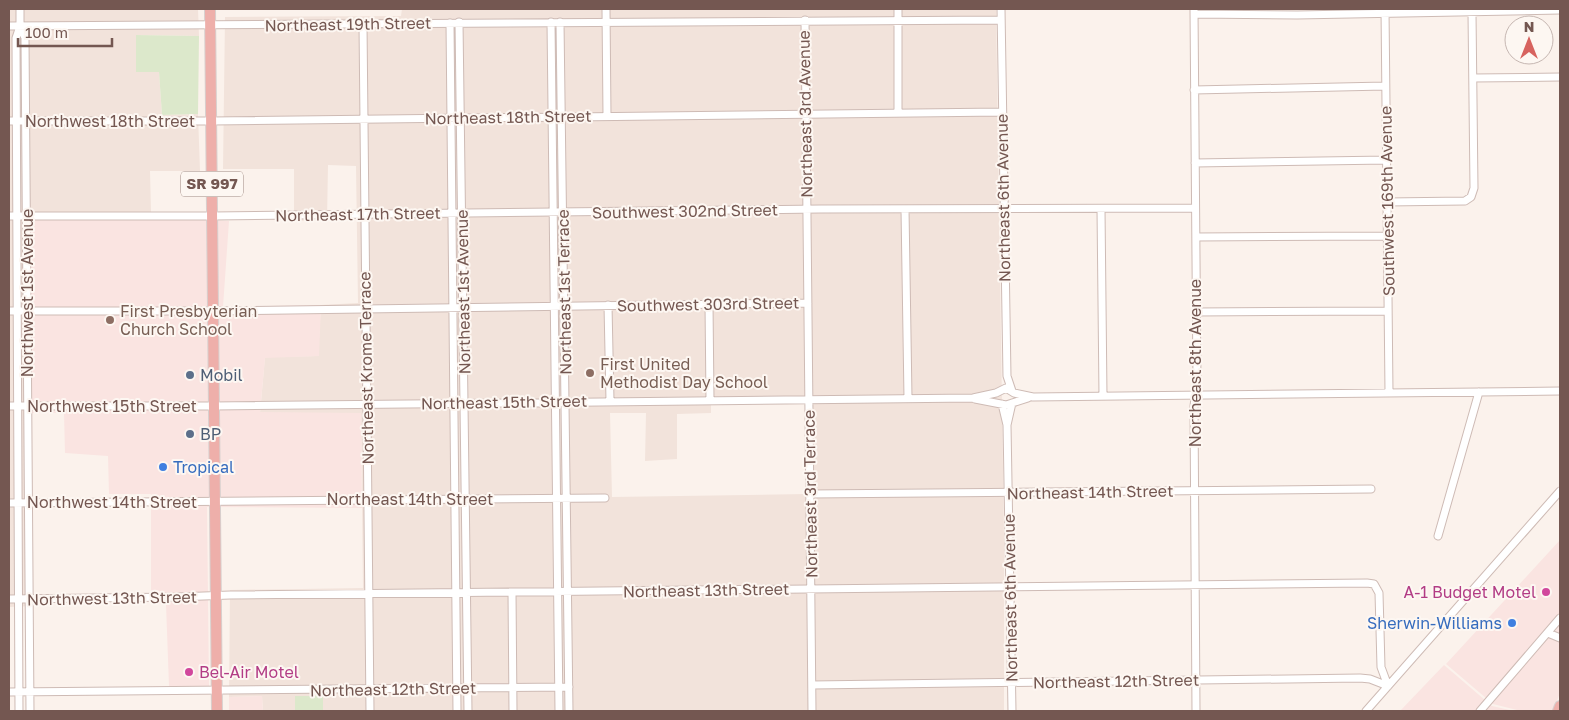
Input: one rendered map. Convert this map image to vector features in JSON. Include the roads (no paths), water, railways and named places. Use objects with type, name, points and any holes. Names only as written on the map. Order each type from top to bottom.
[{"type":"highway","name":"SR 997","points":[[210,9],[217,711]]},
{"type":"highway","points":[[1558,711],[1560,706]]},
{"type":"street","name":"Northwest 1st Avenue","points":[[18,711],[17,311],[13,216],[13,121],[16,38],[20,26],[20,9]]},
{"type":"street","points":[[606,9],[607,116]]},
{"type":"street","points":[[898,9],[898,113]]},
{"type":"street","name":"Northeast 6th Avenue","points":[[1001,9],[1007,376],[1013,392]]},
{"type":"street","points":[[1194,11],[1472,13],[1490,10],[1560,10]]},
{"type":"street","name":"Northeast 8th Avenue","points":[[1194,11],[1197,383],[1194,406],[1196,711]]},
{"type":"street","name":"Southwest 169th Avenue","points":[[1385,11],[1389,392]]},
{"type":"street","points":[[1387,202],[1465,202],[1471,197],[1474,188],[1472,13]]},
{"type":"street","name":"Northeast 3rd Avenue","points":[[805,20],[808,303]]},
{"type":"street","name":"Northeast 19th Street","points":[[9,26],[1001,20]]},
{"type":"street","name":"Northeast 1st Avenue","points":[[450,22],[457,711]]},
{"type":"street","name":"Northeast 1st Avenue","points":[[459,22],[468,711]]},
{"type":"street","name":"Northeast 1st Terrace","points":[[551,22],[559,711]]},
{"type":"street","name":"Northeast 1st Terrace","points":[[560,22],[569,711]]},
{"type":"street","name":"Northeast Krome Terrace","points":[[363,24],[370,711]]},
{"type":"street","name":"Northwest 1st Avenue","points":[[20,26],[25,38],[30,711]]},
{"type":"street","points":[[1473,78],[1560,77]]},
{"type":"street","points":[[1194,90],[1385,86]]},
{"type":"street","name":"Northeast 18th Street","points":[[212,121],[1002,112]]},
{"type":"street","name":"Northwest 18th Street","points":[[13,121],[212,121]]},
{"type":"street","points":[[1195,163],[1386,160]]},
{"type":"street","points":[[806,209],[1196,208]]},
{"type":"street","name":"Southwest 302nd Street","points":[[563,212],[806,209]]},
{"type":"street","points":[[905,209],[908,398]]},
{"type":"street","points":[[1101,209],[1103,396]]},
{"type":"street","name":"Northeast 17th Street","points":[[13,216],[563,212]]},
{"type":"street","points":[[1196,237],[1388,236]]},
{"type":"street","name":"Southwest 303rd Street","points":[[9,311],[214,311],[808,303]]},
{"type":"street","name":"Northeast 3rd Terrace","points":[[808,303],[812,589]]},
{"type":"street","points":[[709,304],[710,400]]},
{"type":"street","points":[[608,306],[610,401]]},
{"type":"street","points":[[1196,312],[1388,311]]},
{"type":"street","name":"Northeast 6th Avenue","points":[[1001,391],[1007,376]]},
{"type":"street","points":[[1033,397],[1006,405],[999,400],[1001,391],[1006,388],[1013,392],[1033,397],[1560,391]]},
{"type":"street","name":"Northeast 15th Street","points":[[973,398],[1001,391]]},
{"type":"street","points":[[1012,403],[1014,400],[1013,392]]},
{"type":"street","points":[[1438,536],[1479,392]]},
{"type":"street","name":"Northeast 15th Street","points":[[214,406],[908,398],[973,398],[1002,403]]},
{"type":"street","name":"Northeast 6th Avenue","points":[[1002,403],[1007,426],[1012,711]]},
{"type":"street","name":"Northeast 6th Avenue","points":[[1007,426],[1012,403]]},
{"type":"street","name":"Northwest 15th Street","points":[[9,406],[214,406]]},
{"type":"street","name":"Northeast 14th Street","points":[[810,494],[1371,489]]},
{"type":"street","points":[[1366,711],[1560,491]]},
{"type":"street","name":"Northeast 14th Street","points":[[215,501],[605,498]]},
{"type":"street","name":"Northwest 14th Street","points":[[9,503],[215,501]]},
{"type":"street","name":"Northeast 13th Street","points":[[216,596],[1368,583],[1374,584],[1380,598],[1381,667],[1388,686]]},
{"type":"street","points":[[812,589],[812,711]]},
{"type":"street","points":[[512,592],[513,711]]},
{"type":"street","name":"Northwest 13th Street","points":[[9,599],[216,596]]},
{"type":"street","points":[[1480,711],[1560,618]]},
{"type":"street","points":[[1548,633],[1560,638]]},
{"type":"street","name":"Northeast 12th Street","points":[[812,685],[1360,678],[1370,679],[1388,686]]},
{"type":"street","name":"Northeast 12th Street","points":[[9,692],[569,687]]},
{"type":"place","name":"First Presbyterian Church School","points":[[110,320]]},
{"type":"place","name":"First United Methodist Day School","points":[[590,373]]},
{"type":"place","name":"Mobil","points":[[190,375]]},
{"type":"place","name":"BP","points":[[190,434]]},
{"type":"place","name":"Tropical","points":[[163,467]]},
{"type":"place","name":"A-1 Budget Motel","points":[[1546,592]]},
{"type":"place","name":"Sherwin-Williams","points":[[1512,623]]},
{"type":"place","name":"Bel-Air Motel","points":[[189,672]]}]
